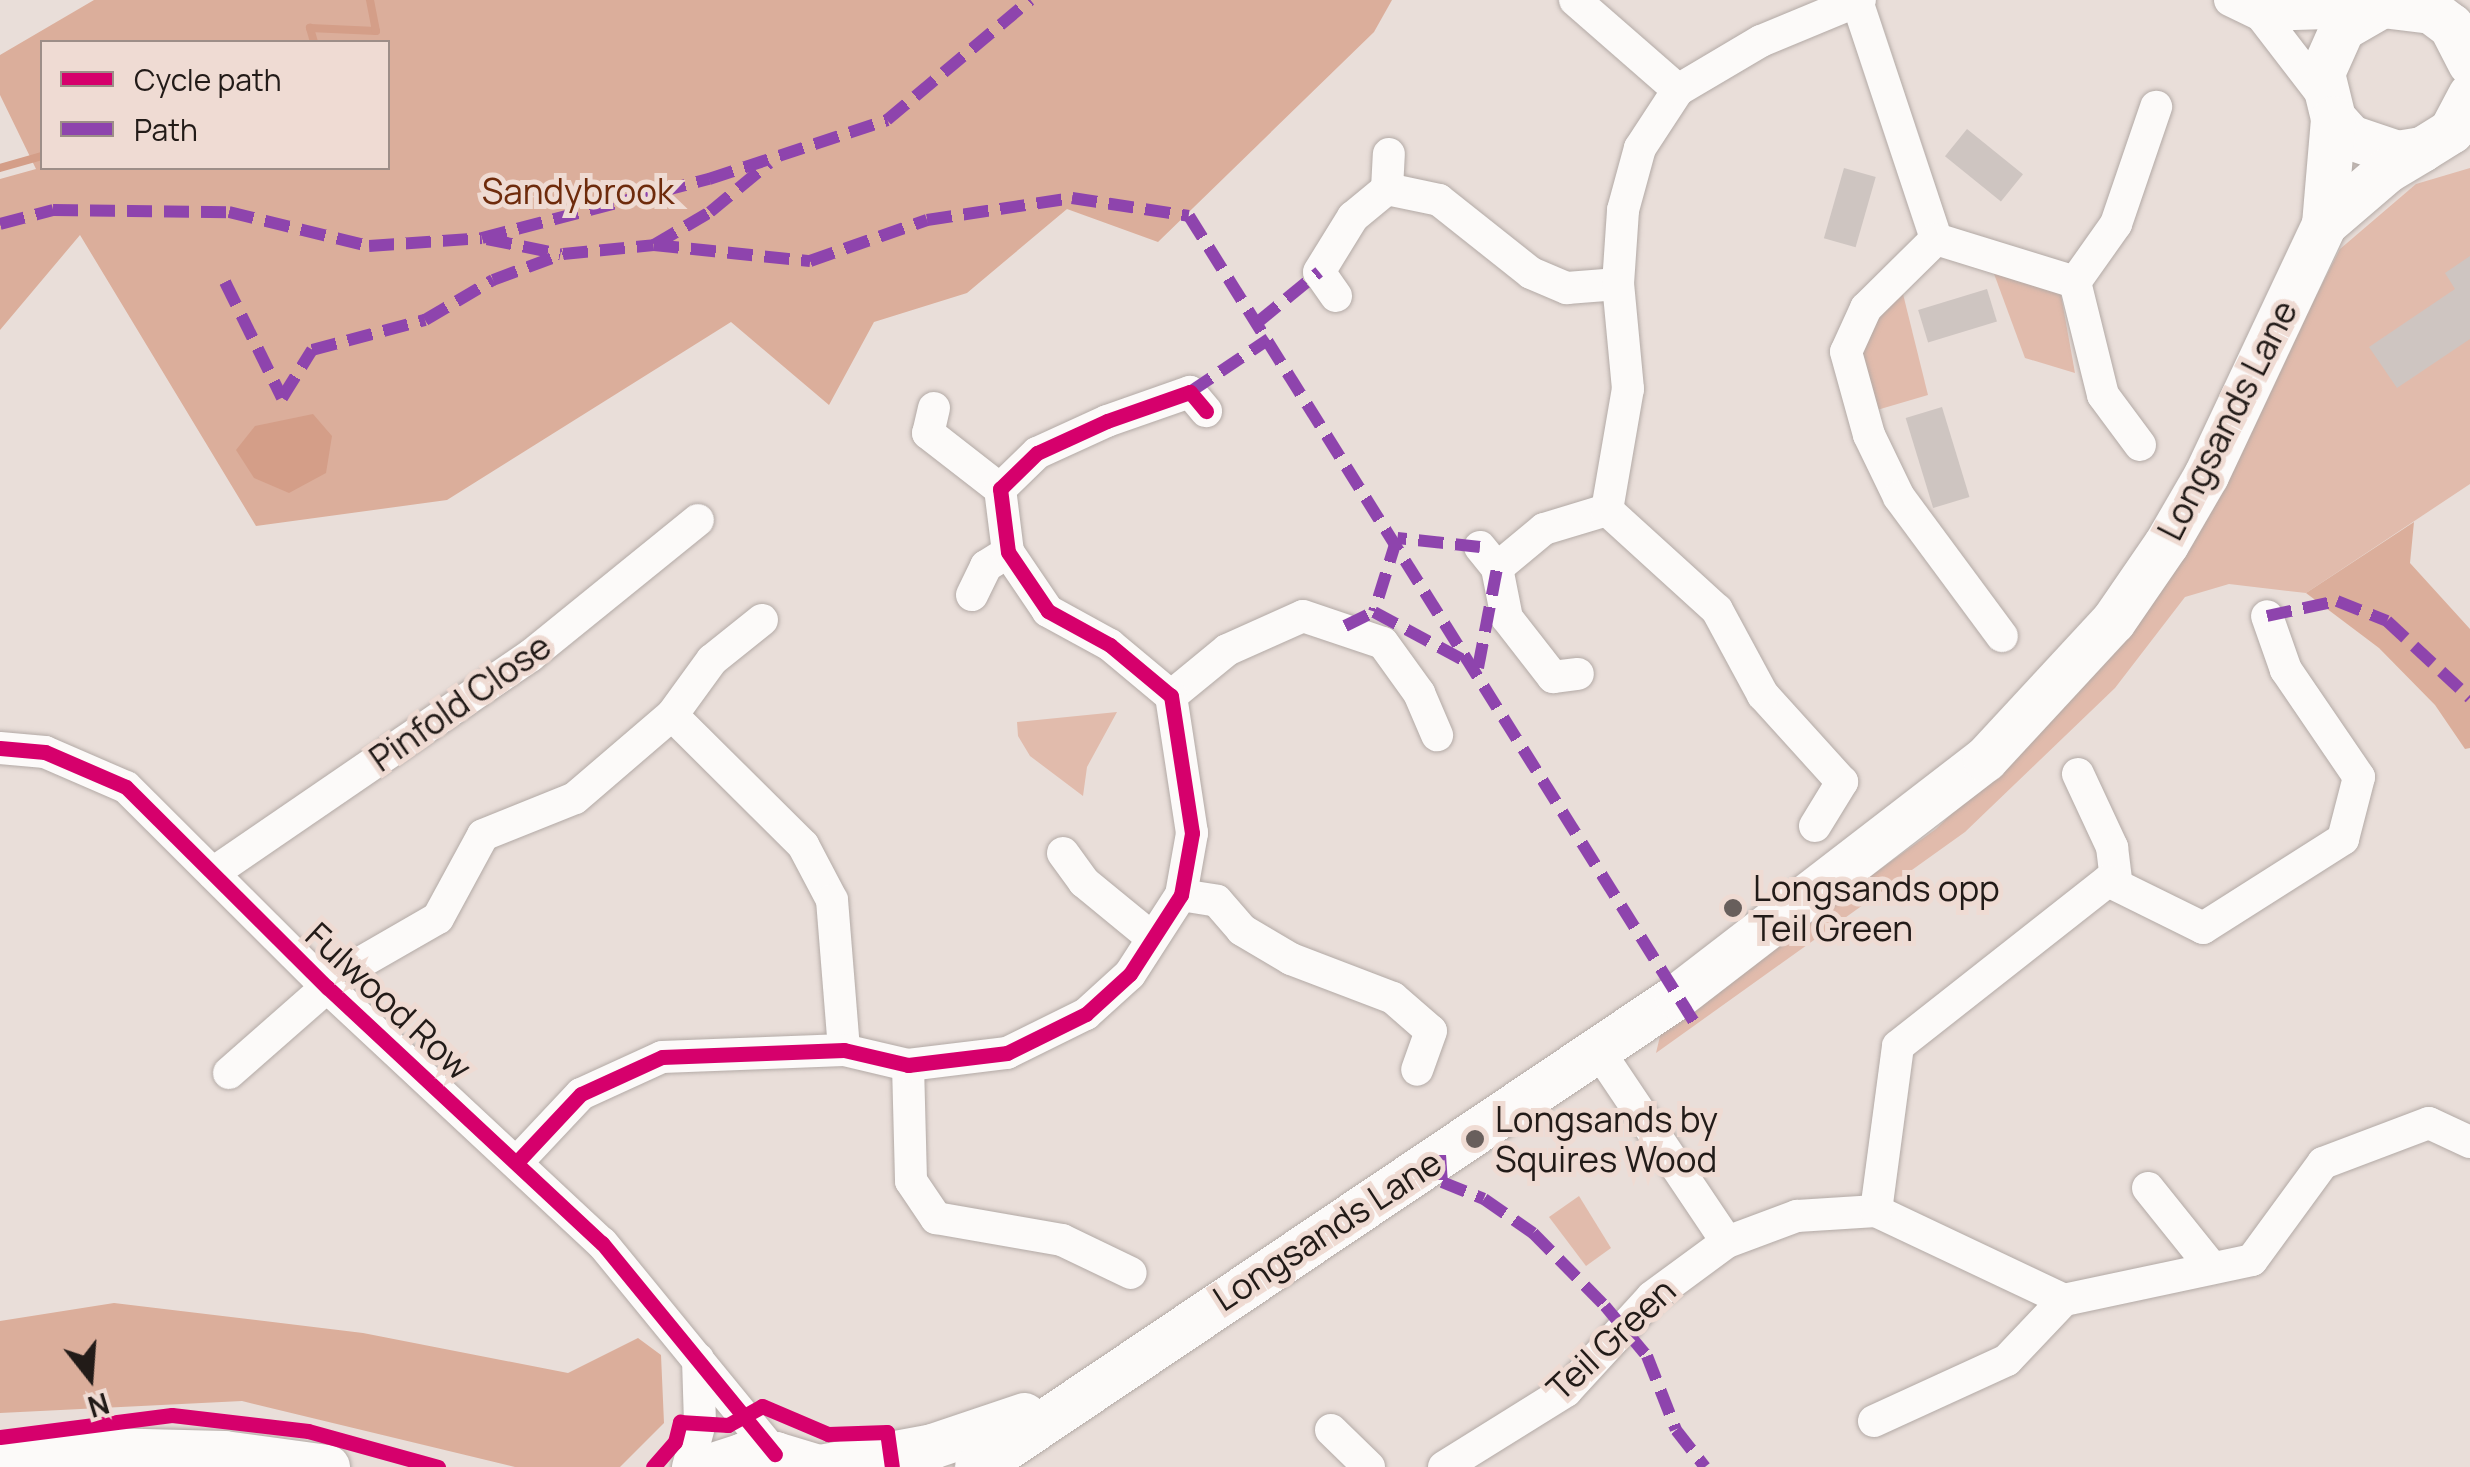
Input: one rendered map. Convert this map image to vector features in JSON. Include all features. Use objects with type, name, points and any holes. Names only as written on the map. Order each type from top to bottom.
[{"type":"main road","points":[[2378,6],[2431,12],[2468,38]]},
{"type":"main road","name":"Longsands Lane","points":[[1068,1400],[1598,1050],[1925,810],[2051,694],[2166,544],[2206,475],[2324,224],[2328,48],[2378,6]]},
{"type":"main road","name":"Longsands Lane","points":[[2324,224],[2442,144],[2470,95]]},
{"type":"main road","points":[[2329,108],[2372,149],[2442,144]]},
{"type":"main road","points":[[707,1467],[775,1454],[818,1467],[932,1446],[1068,1400]]},
{"type":"main road","points":[[977,1467],[1068,1400]]},
{"type":"main road","points":[[0,1464],[102,1450],[224,1453],[327,1467]]},
{"type":"street","points":[[1575,0],[1678,90]]},
{"type":"street","points":[[2230,0],[2261,15],[2329,108]]},
{"type":"street","points":[[1607,510],[1628,388],[1618,284],[1622,210],[1640,148],[1678,90],[1761,41],[1859,1],[1936,239]]},
{"type":"street","points":[[2261,15],[2378,6]]},
{"type":"street","points":[[2140,446],[2103,395],[2075,282],[2116,224],[2156,107]]},
{"type":"street","points":[[1336,296],[1319,272],[1353,217],[1387,189],[1389,154]]},
{"type":"street","points":[[1387,189],[1439,200],[1532,273],[1567,288],[1618,284]]},
{"type":"street","points":[[1936,239],[2075,282]]},
{"type":"street","points":[[1936,239],[1866,308],[1846,352],[1869,435],[1900,497],[2002,636]]},
{"type":"street","points":[[1000,489],[1037,453],[1107,421],[1190,392],[1206,411]]},
{"type":"street","points":[[518,1161],[581,1094],[662,1057],[844,1050],[908,1065],[1007,1053],[1086,1014],[1130,974],[1180,895],[1192,833],[1170,696],[1110,645],[1048,611],[1008,552],[1000,489],[928,433],[934,408]]},
{"type":"street","points":[[1578,674],[1554,677],[1507,618],[1489,558],[1544,529],[1607,510]]},
{"type":"street","points":[[1607,510],[1716,610],[1763,695],[1842,782],[1815,826]]},
{"type":"street","name":"Pinfold Close","points":[[212,873],[530,656],[698,520]]},
{"type":"street","points":[[972,595],[986,566],[1008,552]]},
{"type":"street","points":[[1170,696],[1227,650],[1304,616],[1383,643],[1419,692],[1437,735]]},
{"type":"street","points":[[2064,1300],[1876,1211],[1898,1046],[2108,881],[2203,928],[2343,839],[2359,776],[2286,670],[2267,616]]},
{"type":"street","points":[[365,960],[438,918],[483,835],[575,798],[672,715],[712,660],[762,620]]},
{"type":"street","points":[[672,715],[803,845],[832,900],[844,1050]]},
{"type":"street","name":"Fulwood Row","points":[[0,748],[45,752],[126,787],[327,987],[518,1161],[602,1244],[775,1454]]},
{"type":"street","points":[[2078,774],[2112,847],[2117,885]]},
{"type":"street","points":[[1063,852],[1084,882],[1151,937]]},
{"type":"street","points":[[1180,895],[1217,901],[1242,930],[1290,959],[1393,998],[1431,1032],[1416,1070]]},
{"type":"street","points":[[229,1072],[327,987]]},
{"type":"street","points":[[1598,1050],[1727,1242]]},
{"type":"street","points":[[908,1065],[911,1181],[936,1218],[1062,1240],[1131,1273]]},
{"type":"street","points":[[1874,1421],[2007,1360],[2064,1300],[2252,1260],[2323,1163],[2429,1123],[2470,1142]]},
{"type":"street","points":[[2148,1188],[2212,1268]]},
{"type":"street","name":"Teil Green","points":[[1444,1467],[1566,1390],[1652,1297],[1727,1242],[1796,1216],[1876,1211]]},
{"type":"street","points":[[688,1467],[700,1423],[698,1359]]},
{"type":"street","points":[[1330,1430],[1369,1467]]},
{"type":"shaded area","points":[[2470,168],[2470,484],[2306,593],[2229,584],[2185,597],[2115,688],[1965,832],[1656,1053],[1661,1032],[1697,1001],[1936,829],[2085,684],[2183,557],[2340,249],[2416,184]]},
{"type":"shaded area","points":[[1993,271],[2054,287],[2061,295],[2075,373],[2025,358]]},
{"type":"shaded area","points":[[1903,294],[1928,395],[1877,410],[1860,343],[1873,319]]},
{"type":"shaded area","points":[[313,414],[332,436],[326,473],[289,493],[254,478],[236,450],[255,426]]},
{"type":"shaded area","points":[[1117,712],[1087,767],[1083,796],[1030,756],[1018,736],[1017,722]]},
{"type":"shaded area","points":[[1579,1196],[1611,1248],[1586,1266],[1549,1217]]},
{"type":"green space","name":"Sandybrook","points":[[94,0],[1392,0],[1374,32],[1158,242],[1067,209],[967,293],[874,322],[829,405],[731,322],[447,500],[256,526],[80,235],[0,330],[0,179],[36,169],[0,95],[0,55]]},
{"type":"green space","points":[[2414,522],[2410,563],[2470,629],[2470,748],[2465,749],[2435,705],[2379,648],[2306,593]]},
{"type":"green space","points":[[114,1303],[363,1333],[568,1373],[638,1338],[661,1355],[664,1423],[620,1467],[515,1467],[242,1401],[0,1413],[0,1321]]},
{"type":"building","points":[[1967,129],[2023,174],[2001,202],[1945,156]]},
{"type":"building","points":[[1844,168],[1876,177],[1856,247],[1824,238]]},
{"type":"building","points":[[2470,256],[2470,339],[2397,388],[2369,347],[2455,289],[2445,273]]},
{"type":"building","points":[[1987,289],[1997,322],[1928,343],[1918,310]]},
{"type":"building","points":[[1942,407],[1969,497],[1933,508],[1906,418]]},
{"type":"waterway","points":[[313,40],[310,28],[376,31],[370,0]]},
{"type":"waterway","points":[[0,168],[40,157]]},
{"type":"marked path","points":[[0,224],[53,210],[229,212],[369,246],[482,238],[709,179],[887,120],[1030,0]]},
{"type":"marked path","points":[[225,282],[282,398],[312,350],[425,320],[493,280],[563,254],[654,245],[710,212],[769,163]]},
{"type":"marked path","points":[[654,245],[810,261],[927,220],[1072,198],[1189,216],[1694,1022]]},
{"type":"marked path","points":[[487,239],[560,254]]},
{"type":"marked path","points":[[1258,322],[1319,272]]},
{"type":"marked path","points":[[1190,392],[1269,339]]},
{"type":"marked path","points":[[1480,547],[1397,538],[1374,612],[1478,668],[1497,568]]},
{"type":"marked path","points":[[2267,616],[2337,601],[2387,621],[2470,698]]},
{"type":"marked path","points":[[1345,626],[1374,612]]},
{"type":"marked path","points":[[1440,1155],[1442,1182],[1484,1199],[1533,1233],[1605,1306],[1647,1356],[1676,1430],[1705,1467]]},
{"type":"cycle path","points":[[518,1161],[581,1094],[662,1057],[844,1050],[908,1065],[1007,1053],[1086,1014],[1130,974],[1181,895],[1192,833],[1171,696],[1110,645],[1048,611],[1008,552],[1000,489],[1037,453],[1107,421],[1190,392],[1206,411]]},
{"type":"cycle path","points":[[0,748],[45,752],[126,787],[327,987],[602,1243],[775,1454]]},
{"type":"cycle path","points":[[653,1467],[675,1442],[680,1422],[728,1425],[762,1406],[828,1434],[887,1432],[892,1467]]},
{"type":"cycle path","points":[[0,1437],[172,1415],[308,1431],[438,1467]]},
{"type":"place","name":"Longsands opp Teil Green","points":[[1733,908]]},
{"type":"place","name":"Longsands by Squires Wood","points":[[1475,1139]]}]
